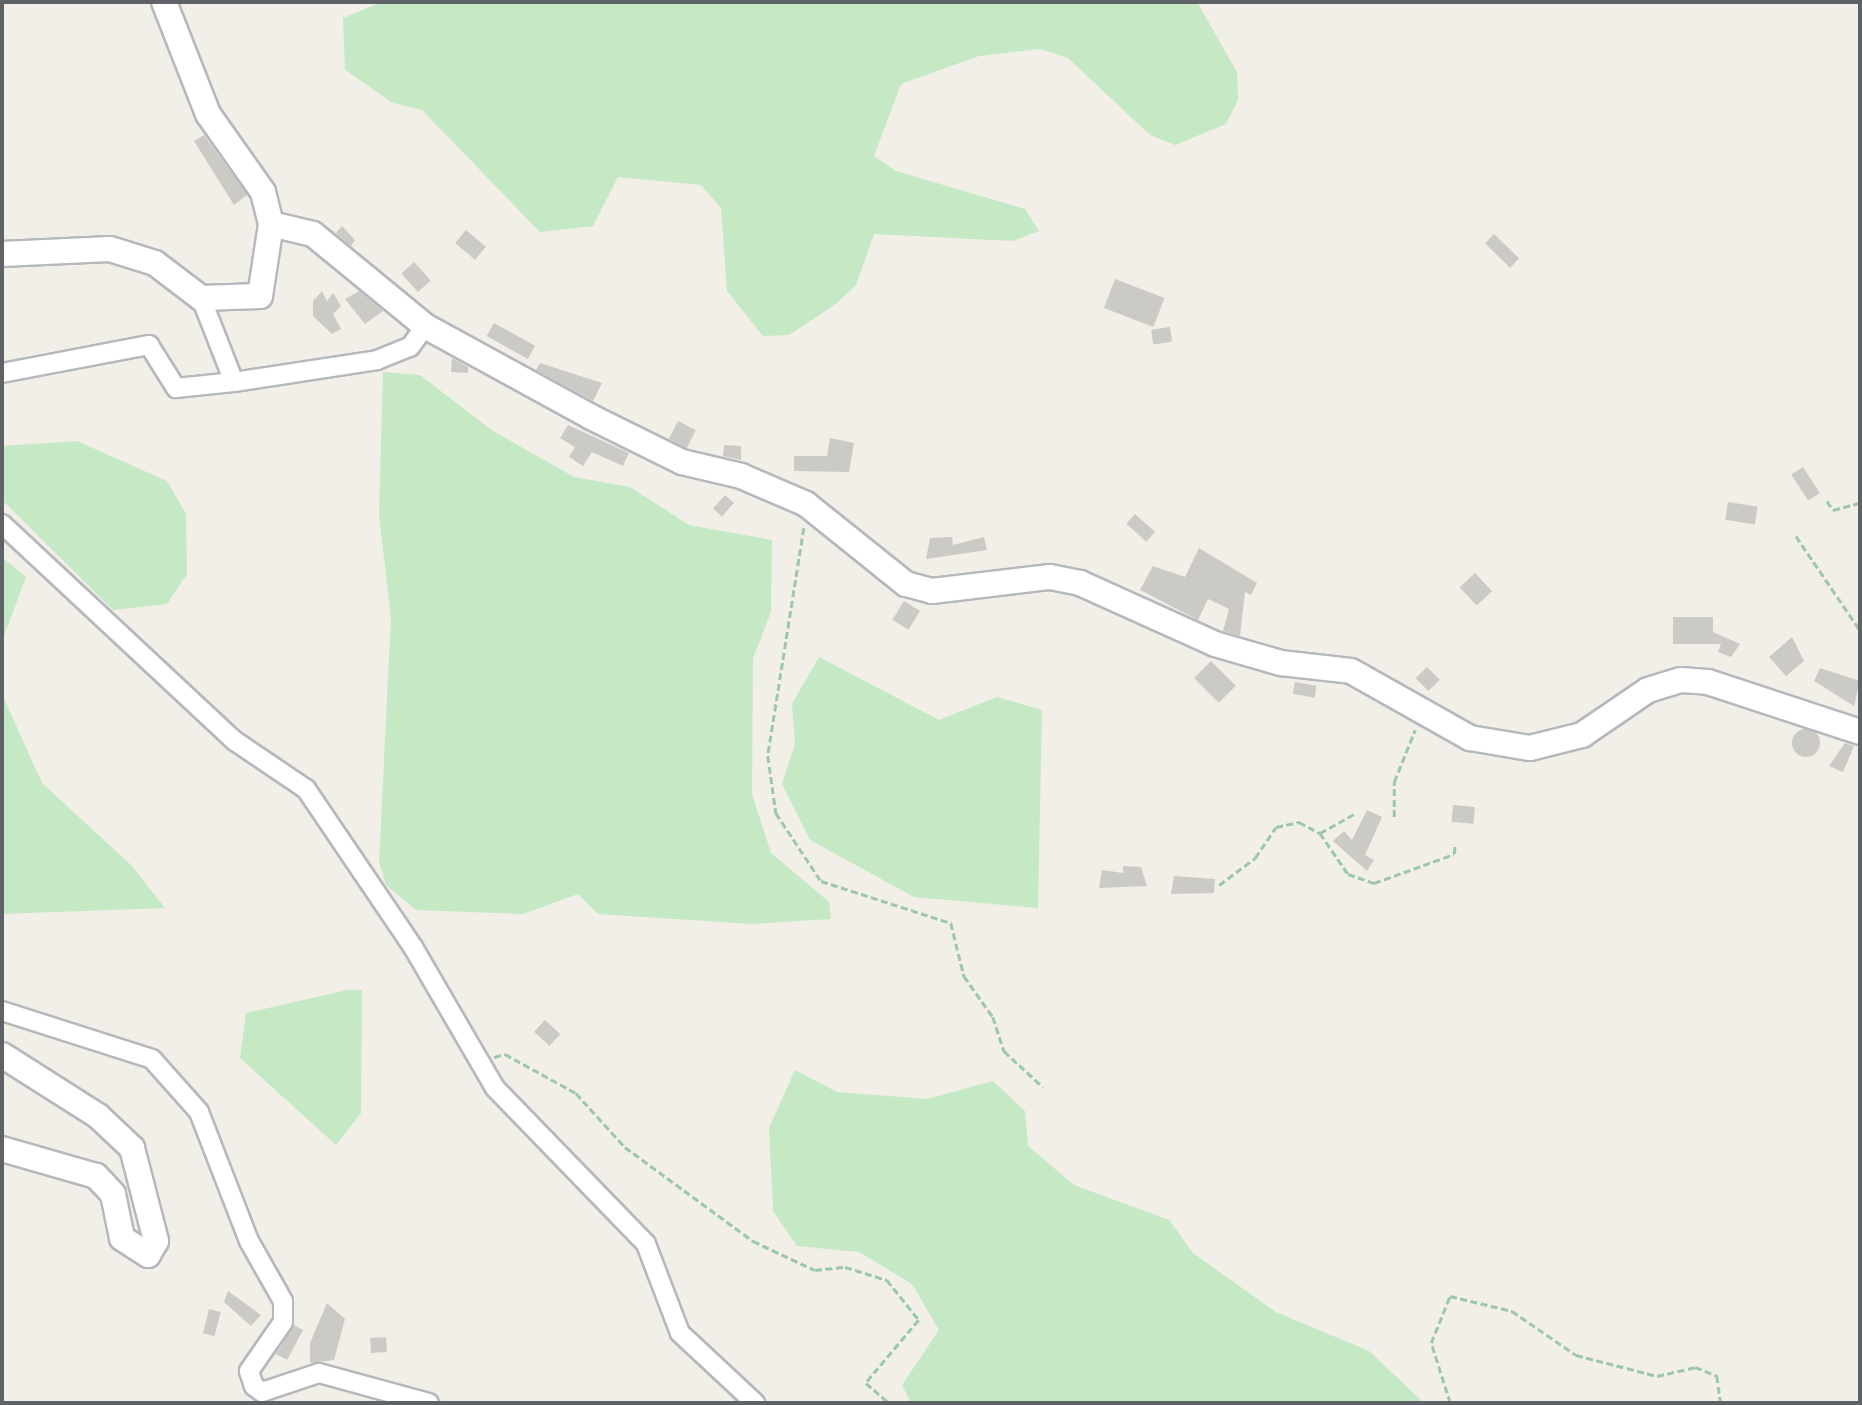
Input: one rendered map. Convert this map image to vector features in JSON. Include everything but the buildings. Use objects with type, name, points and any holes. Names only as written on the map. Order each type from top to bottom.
[{"type":"main road","points":[[2,254],[110,249],[155,263],[201,298],[260,296],[271,224],[263,192],[208,114],[186,68],[164,2]]},
{"type":"main road","points":[[271,224],[313,234],[425,326],[682,462],[741,476],[806,504],[906,584],[932,591],[1050,577],[1080,583],[1214,644],[1281,663],[1351,671],[1420,705],[1470,738],[1552,747],[1648,690],[1681,680],[1708,682],[1860,732]]},
{"type":"main road","points":[[2,1055],[98,1116],[132,1148],[156,1241],[148,1255],[121,1238],[113,1194],[96,1176],[2,1149]]},
{"type":"street","points":[[201,298],[234,382]]},
{"type":"street","points":[[2,373],[149,345],[176,388],[234,382],[377,360],[410,347],[425,326]]},
{"type":"street","points":[[2,524],[235,741],[306,789],[495,1087],[646,1244],[680,1333],[755,1403]]},
{"type":"street","points":[[2,1011],[152,1059],[199,1112],[249,1241],[283,1301],[283,1322],[249,1371],[254,1386],[262,1392],[319,1373],[429,1403]]},
{"type":"path","points":[[1827,501],[1833,510],[1860,503]]},
{"type":"path","points":[[806,504],[796,612],[775,691],[768,756],[776,813],[821,881],[951,923],[964,976],[993,1017],[1004,1051],[1043,1087]]},
{"type":"path","points":[[1796,536],[1860,630]]},
{"type":"path","points":[[1394,817],[1394,782],[1420,705]]},
{"type":"path","points":[[1320,833],[1356,813]]},
{"type":"path","points":[[1219,885],[1255,858],[1276,827],[1299,822],[1320,833],[1348,874],[1374,883],[1454,854],[1455,844]]},
{"type":"path","points":[[479,1060],[505,1054],[576,1093],[625,1147],[754,1241],[815,1270],[845,1267],[887,1280],[919,1320],[866,1382],[889,1403]]},
{"type":"path","points":[[1450,1403],[1431,1343],[1451,1296],[1512,1311],[1576,1355],[1657,1376],[1695,1367],[1706,1371],[1717,1376],[1721,1403]]},
{"type":"green space","points":[[382,2],[1197,2],[1237,72],[1238,100],[1226,124],[1175,145],[1150,135],[1068,58],[1040,49],[979,56],[901,84],[874,156],[896,171],[1025,209],[1039,231],[1013,241],[874,234],[856,285],[836,304],[789,335],[763,336],[727,291],[721,208],[701,185],[618,177],[593,226],[540,232],[422,110],[393,103],[345,70],[343,18]]},
{"type":"green space","points":[[383,372],[420,375],[493,431],[574,477],[630,487],[689,525],[772,540],[771,612],[753,658],[752,794],[771,853],[829,902],[831,919],[751,924],[598,914],[578,894],[523,914],[416,910],[386,885],[379,862],[391,618],[379,515]]},
{"type":"green space","points":[[77,441],[167,481],[186,514],[187,574],[167,604],[113,610],[2,500],[2,446]]},
{"type":"green space","points":[[2,557],[26,577],[2,641]]},
{"type":"green space","points":[[819,657],[939,720],[997,697],[1042,710],[1038,908],[914,897],[810,840],[782,784],[795,744],[792,704]]},
{"type":"green space","points":[[2,694],[42,783],[131,865],[165,908],[2,914]]},
{"type":"green space","points":[[347,990],[362,990],[361,1113],[336,1145],[240,1058],[246,1013]]},
{"type":"green space","points":[[795,1070],[837,1092],[927,1099],[993,1081],[1025,1111],[1028,1146],[1074,1185],[1169,1220],[1193,1253],[1276,1312],[1369,1351],[1424,1403],[911,1403],[902,1385],[939,1330],[912,1284],[859,1252],[797,1246],[773,1211],[769,1128]]}]
